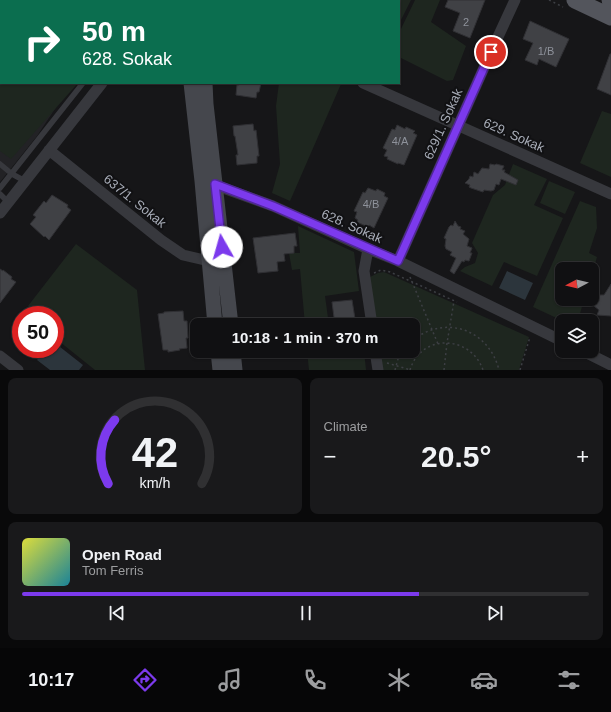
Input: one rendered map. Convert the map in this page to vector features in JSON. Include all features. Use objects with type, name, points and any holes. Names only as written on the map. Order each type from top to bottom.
[{"type":"main road","points":[[575,0],[611,17]]},
{"type":"main road","points":[[191,84],[214,318]]},
{"type":"main road","points":[[206,84],[206,104],[230,318]]},
{"type":"main road","points":[[219,358],[220,370]]},
{"type":"main road","points":[[234,358],[235,370]]},
{"type":"street","name":"629/1. Sokak","points":[[402,263],[458,125],[515,0]]},
{"type":"street","points":[[0,213],[101,84]]},
{"type":"street","name":"629. Sokak","points":[[365,84],[611,194]]},
{"type":"street","name":"637/1. Sokak","points":[[49,150],[161,240],[183,255],[209,261]]},
{"type":"street","name":"628. Sokak","points":[[215,184],[273,206],[402,263],[555,338]]},
{"type":"street","points":[[368,249],[364,271],[371,318]]},
{"type":"street","points":[[0,356],[18,370]]},
{"type":"street","points":[[597,358],[611,365]]},
{"type":"lane","points":[[0,188],[82,84]]},
{"type":"lane","points":[[0,164],[12,174],[25,181]]},
{"type":"lane","points":[[0,194],[8,202]]},
{"type":"path","points":[[402,263],[438,344]]},
{"type":"path","points":[[371,277],[373,273],[381,270],[390,272],[461,304]]},
{"type":"path","points":[[444,370],[454,301]]},
{"type":"path","points":[[420,334],[438,328],[455,328],[472,333],[486,344],[496,359],[498,370]]},
{"type":"path","points":[[520,370],[530,336]]},
{"type":"path","points":[[377,360],[410,370],[417,357],[426,348],[447,343],[462,346],[473,353],[483,370]]},
{"type":"path","points":[[395,370],[399,358]]},
{"type":"shaded area","points":[[400,0],[411,0],[400,22]]},
{"type":"shaded area","points":[[415,0],[440,0],[431,22],[466,46],[453,80],[447,81],[400,58],[400,31]]},
{"type":"shaded area","points":[[0,84],[71,84],[37,136],[0,182]]},
{"type":"shaded area","points":[[0,84],[77,84],[11,159],[0,151]]},
{"type":"shaded area","points":[[279,84],[341,84],[290,201],[272,193],[280,164],[276,106]]},
{"type":"shaded area","points":[[602,111],[611,114],[611,177],[580,163]]},
{"type":"shaded area","points":[[513,164],[547,179],[534,205],[563,218],[537,276],[504,262],[492,286],[460,271],[475,263],[478,253],[472,243],[493,195],[505,185]]},
{"type":"shaded area","points":[[549,181],[575,192],[565,214],[540,203]]},
{"type":"shaded area","points":[[580,201],[596,207],[597,228],[589,253],[597,257],[596,262],[555,262],[555,306],[582,306],[580,314],[555,314],[555,317],[533,307]]},
{"type":"shaded area","points":[[298,226],[354,252],[359,291],[325,296],[328,318],[304,318],[300,269],[292,270],[289,253],[300,253]]},
{"type":"shaded area","points":[[76,244],[137,290],[145,370],[95,370],[64,345],[64,306],[28,306]]},
{"type":"shaded area","points":[[507,271],[533,283],[525,300],[499,288]]},
{"type":"shaded area","points":[[384,272],[529,337],[519,370],[382,370],[381,358],[420,358],[420,318],[375,318],[370,277]]},
{"type":"shaded area","points":[[64,350],[83,365],[79,370],[50,370],[37,360],[39,358],[64,358]]},
{"type":"shaded area","points":[[308,358],[365,358],[366,370],[309,370]]},
{"type":"building","points":[[448,0],[485,0],[470,38],[453,31],[460,13],[445,7]]},
{"type":"building","points":[[530,21],[569,39],[556,67],[539,59],[537,65],[525,60],[533,43],[523,39]]},
{"type":"building","points":[[611,54],[611,95],[597,89]]},
{"type":"building","points":[[261,84],[256,98],[236,95],[237,85]]},
{"type":"building","points":[[253,124],[254,131],[256,130],[259,156],[257,156],[257,163],[237,165],[236,155],[238,155],[233,126]]},
{"type":"building","points":[[397,125],[405,129],[406,127],[415,131],[413,133],[417,135],[404,165],[398,164],[384,156],[387,150],[383,148],[392,129],[395,130]]},
{"type":"building","points":[[490,164],[504,166],[502,170],[505,170],[504,172],[518,180],[516,185],[501,179],[499,185],[496,184],[494,190],[484,190],[483,192],[469,187],[470,185],[465,183],[470,176],[473,177],[474,172],[478,174],[482,168],[489,169]]},
{"type":"building","points":[[368,188],[376,191],[377,189],[385,193],[384,196],[388,198],[374,228],[357,222],[358,220],[355,218],[357,212],[354,211],[363,192],[365,193]]},
{"type":"building","points":[[52,195],[68,205],[67,207],[71,210],[49,240],[30,224],[36,217],[33,215],[44,201],[46,203]]},
{"type":"building","points":[[455,221],[458,226],[461,227],[460,229],[465,231],[463,234],[469,239],[467,246],[472,248],[470,253],[472,253],[469,261],[462,261],[454,274],[450,271],[456,258],[450,255],[452,252],[446,249],[446,239],[444,238],[449,227],[451,225],[453,226]]},
{"type":"building","points":[[295,233],[297,246],[294,246],[294,253],[284,254],[285,261],[277,262],[278,271],[258,273],[253,238]]},
{"type":"building","points":[[0,269],[12,277],[11,279],[16,282],[0,303]]},
{"type":"building","points":[[611,284],[611,316],[599,315],[597,314],[599,310],[594,306],[599,306],[599,297],[600,295],[604,295]]},
{"type":"building","points":[[352,300],[355,318],[334,318],[332,302]]},
{"type":"building","points":[[183,311],[184,321],[187,321],[187,348],[168,352],[168,350],[163,350],[158,314],[164,312]]},
{"type":"route","points":[[222,247],[215,184],[227,190],[273,206],[398,261],[491,52]]}]
